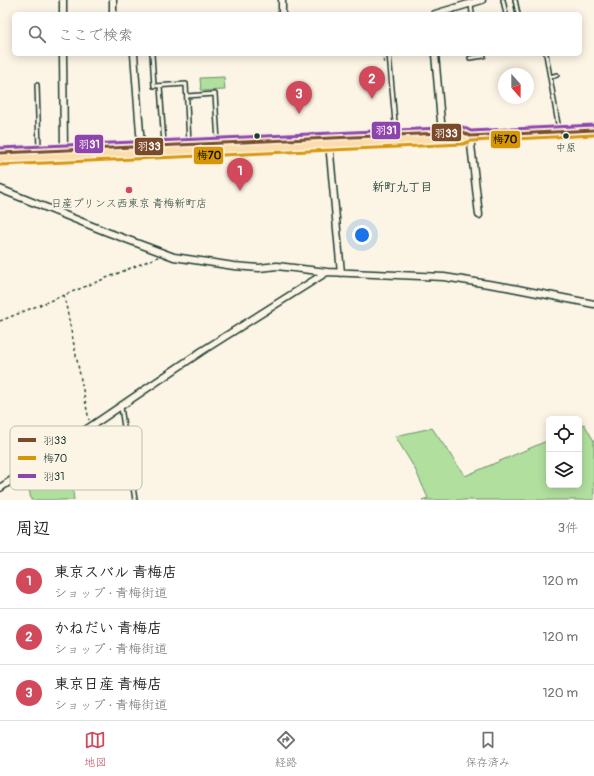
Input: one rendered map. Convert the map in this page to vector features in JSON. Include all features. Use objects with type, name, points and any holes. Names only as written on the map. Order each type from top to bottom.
[{"type":"main road","points":[[0,153],[39,150],[218,143],[463,139],[470,136],[594,130]]},
{"type":"main road","points":[[0,160],[329,141],[396,134],[463,132],[470,136]]},
{"type":"street","points":[[63,0],[63,12]]},
{"type":"street","points":[[113,0],[114,12]]},
{"type":"street","points":[[282,0],[282,12]]},
{"type":"street","points":[[442,12],[482,0]]},
{"type":"street","points":[[63,56],[64,149]]},
{"type":"street","points":[[134,56],[141,146]]},
{"type":"street","points":[[435,56],[442,133]]},
{"type":"street","points":[[470,136],[479,216]]},
{"type":"street","points":[[329,141],[341,273]]},
{"type":"street","points":[[0,189],[174,257],[234,266],[259,268],[277,266],[341,273],[444,277],[507,287],[594,304]]},
{"type":"street","points":[[94,426],[202,351],[327,272]]},
{"type":"street","points":[[0,488],[10,481]]},
{"type":"lane","points":[[503,0],[506,12]]},
{"type":"lane","points":[[515,0],[518,12]]},
{"type":"lane","points":[[471,3],[472,12]]},
{"type":"lane","points":[[152,56],[154,86],[186,84],[190,144]]},
{"type":"lane","points":[[389,56],[396,134]]},
{"type":"lane","points":[[470,58],[475,56]]},
{"type":"lane","points":[[546,56],[560,132]]},
{"type":"lane","points":[[550,77],[558,75]]},
{"type":"lane","points":[[37,85],[39,150]]},
{"type":"lane","points":[[160,86],[164,145]]},
{"type":"lane","points":[[187,96],[215,94],[218,143]]},
{"type":"lane","points":[[121,407],[124,426]]},
{"type":"lane","points":[[133,490],[135,500]]},
{"type":"path","points":[[0,320],[158,258],[158,252]]},
{"type":"path","points":[[64,295],[91,426]]},
{"type":"green space","points":[[224,77],[225,90],[201,91],[200,78]]},
{"type":"green space","points":[[584,424],[594,441],[594,500],[422,500],[428,498],[415,469],[395,436],[432,428],[465,476],[546,441],[546,488],[582,488],[582,425]]},
{"type":"green space","points":[[29,490],[73,490],[74,500],[31,500]]},
{"type":"transit line","name":"羽31","points":[[0,148],[463,127],[471,131],[594,125]]},
{"type":"transit line","name":"羽33","points":[[0,153],[463,132],[470,136],[594,130]]},
{"type":"transit line","name":"梅70","points":[[0,165],[463,144],[471,141],[594,135]]},
{"type":"place","name":"かねだい 青梅店","points":[[372,99]]},
{"type":"place","name":"東京日産 青梅店","points":[[299,114]]},
{"type":"place","name":"中原","points":[[566,136]]},
{"type":"place","name":"日産プリンス西東京 青梅新町店","points":[[129,190]]},
{"type":"place","name":"東京スバル 青梅店","points":[[240,191]]},
{"type":"district","name":"新町九丁目","points":[[402,187]]}]
